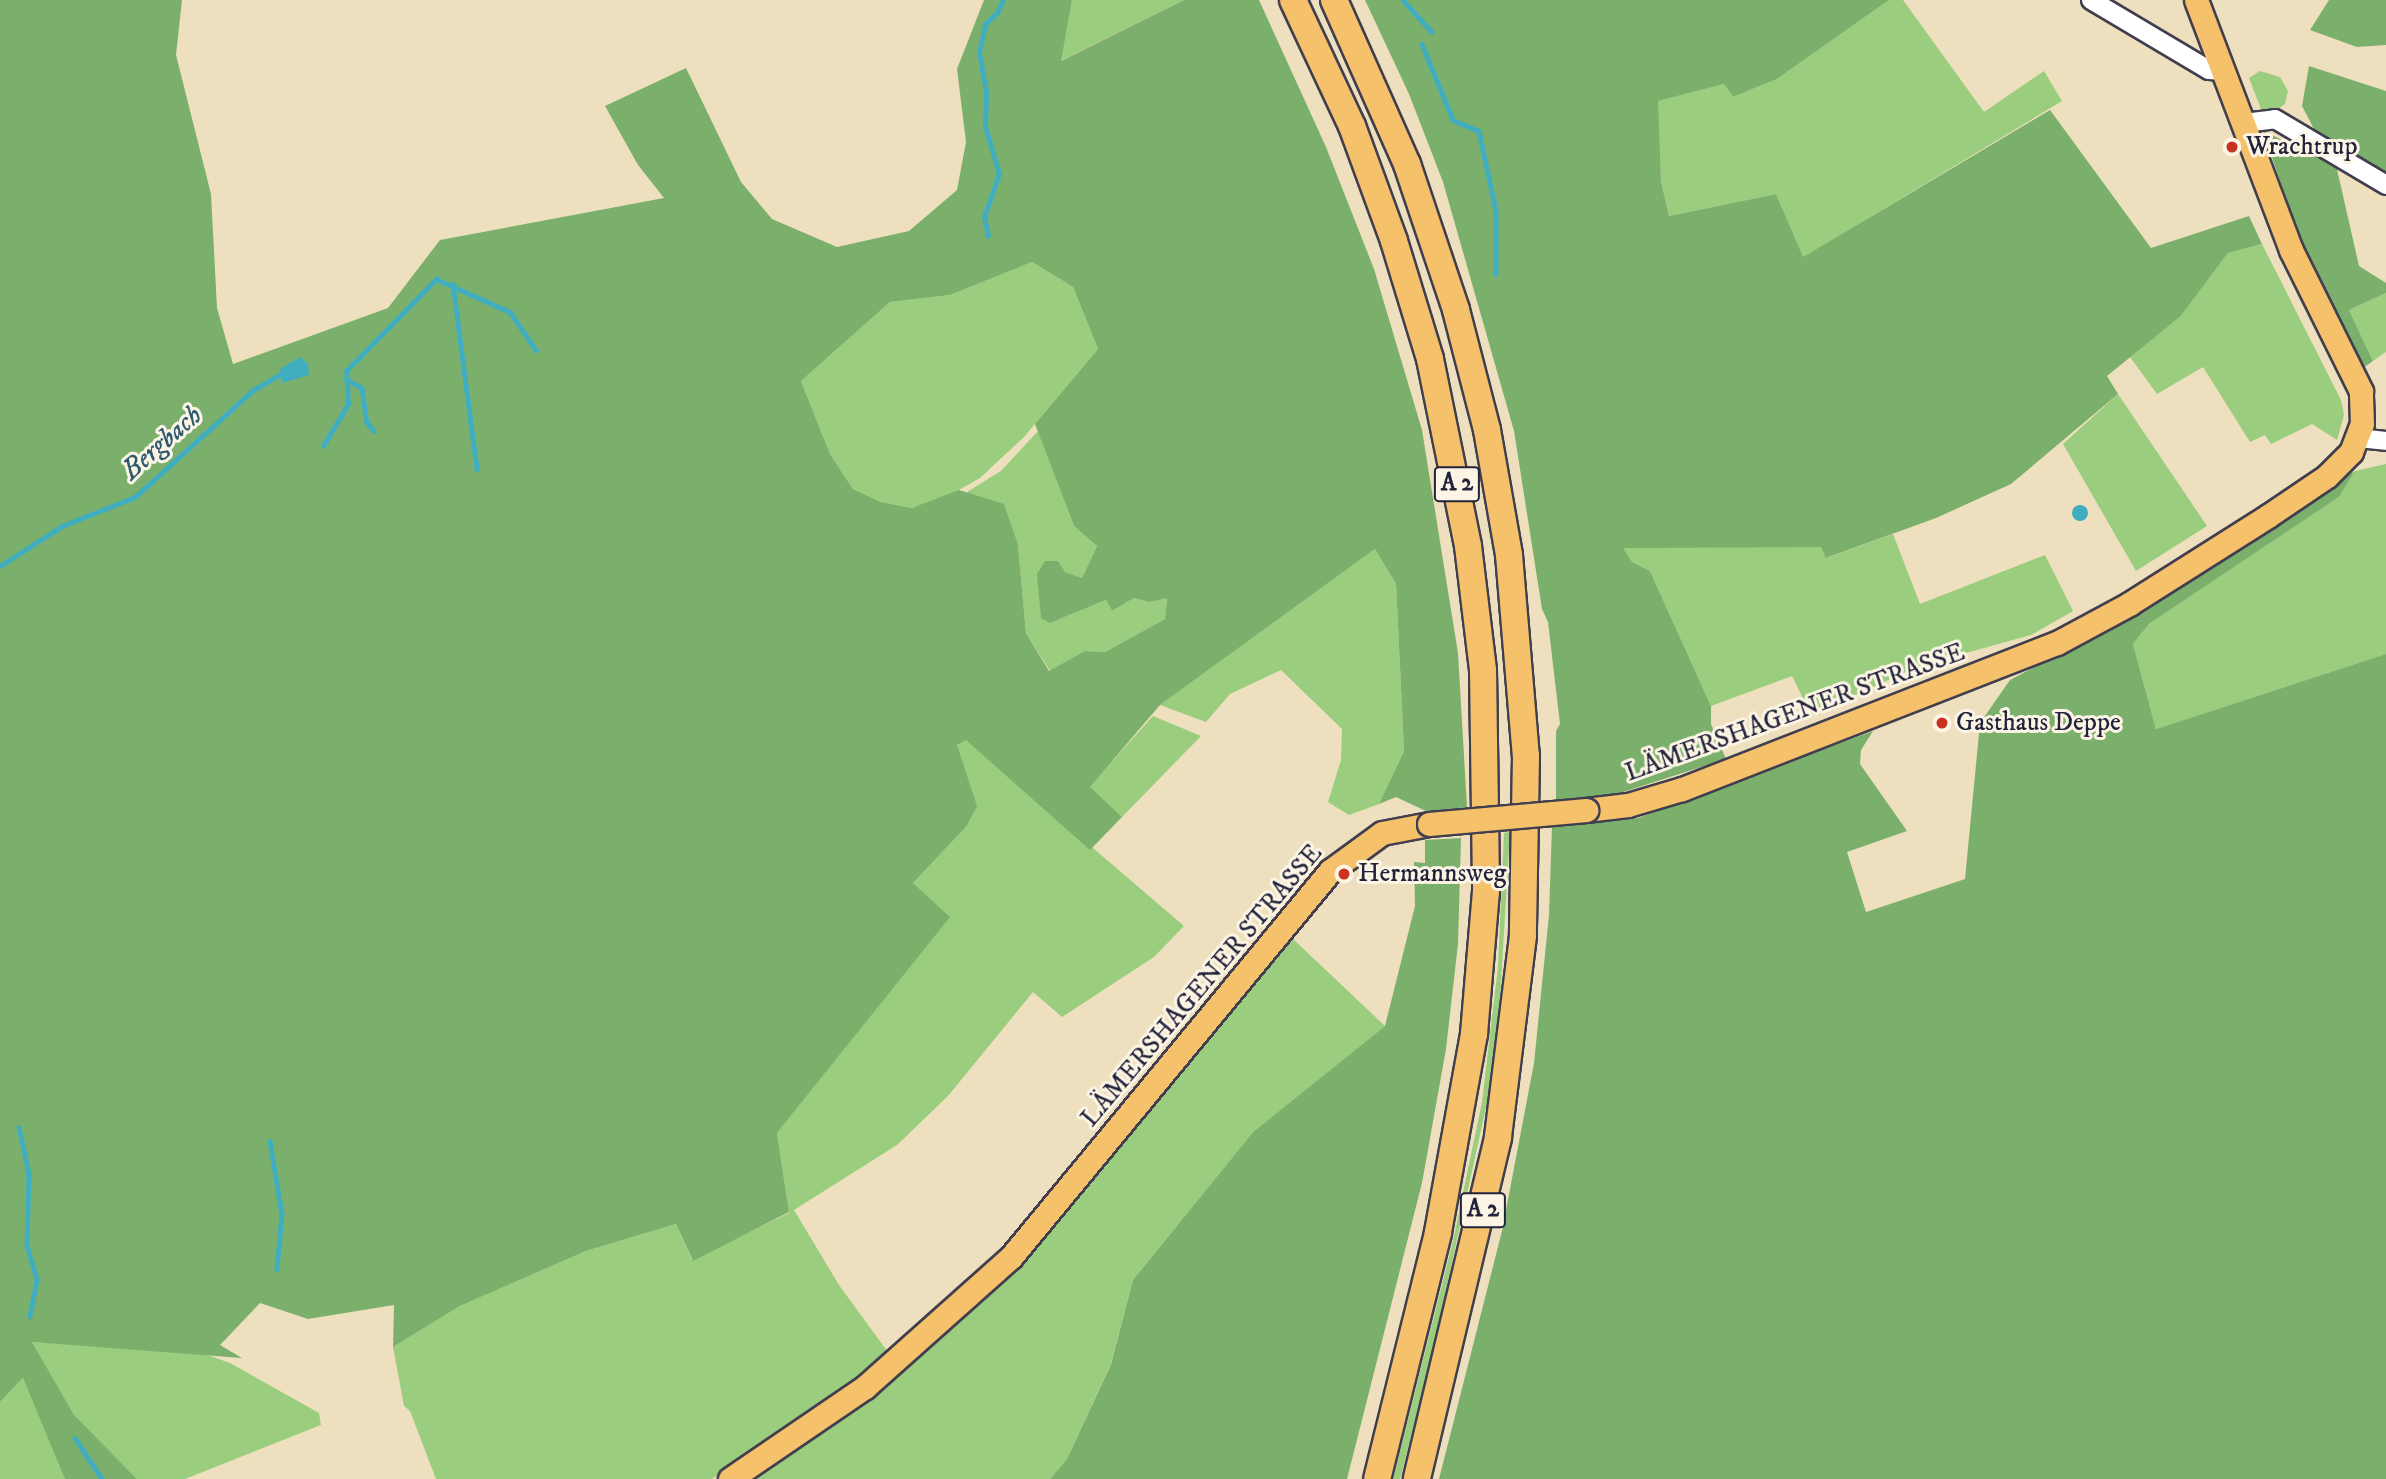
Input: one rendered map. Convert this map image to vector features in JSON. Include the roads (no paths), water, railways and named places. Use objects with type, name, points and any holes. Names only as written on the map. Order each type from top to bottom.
[{"type":"highway","name":"A 2","points":[[1293,0],[1352,126],[1394,241],[1430,359],[1468,546],[1483,670],[1486,891],[1474,1034],[1438,1233],[1377,1479]]},
{"type":"highway","name":"A 2","points":[[1334,0],[1407,163],[1456,310],[1487,430],[1509,555],[1525,743],[1526,872],[1510,1055],[1480,1221],[1417,1479]]},
{"type":"main road","points":[[2196,0],[2291,250],[2361,391],[2358,438]]},
{"type":"main road","name":"LÄMERSHAGENER STRASSE","points":[[730,1479],[865,1387],[1011,1258],[1330,871],[1382,833],[1429,824],[1628,806],[1682,789],[2057,643],[2129,604],[2318,482],[2340,466],[2358,438]]},
{"type":"street","points":[[2091,0],[2209,70],[2224,71]]},
{"type":"street","points":[[2244,123],[2275,119],[2386,185]]},
{"type":"street","points":[[2358,438],[2386,441]]},
{"type":"water","points":[[300,357],[308,364],[309,375],[282,383],[280,369]]},
{"type":"water","points":[[2080,505],[2088,513],[2080,521],[2072,513]]},
{"type":"waterway","points":[[988,236],[984,217],[999,174],[985,126],[986,92],[979,53],[985,24],[997,13],[1003,0]]},
{"type":"waterway","points":[[1403,0],[1432,32]]},
{"type":"waterway","points":[[1422,44],[1453,120],[1479,131],[1496,211],[1496,274]]},
{"type":"waterway","name":"Bergbach","points":[[323,446],[348,404],[346,371],[436,279],[510,312],[536,350]]},
{"type":"waterway","points":[[453,284],[477,469]]},
{"type":"waterway","name":"Bergbach","points":[[0,566],[62,526],[135,497],[253,390],[282,373]]},
{"type":"waterway","points":[[346,379],[362,388],[367,422],[374,431]]},
{"type":"waterway","points":[[19,1127],[29,1174],[27,1245],[37,1280],[30,1316]]},
{"type":"waterway","points":[[270,1141],[282,1214],[277,1269]]},
{"type":"waterway","points":[[75,1438],[102,1479]]},
{"type":"place","name":"Wrachtrup","points":[[2232,147]]},
{"type":"place","name":"Gasthaus Deppe","points":[[1942,723]]},
{"type":"place","name":"Hermannsweg","points":[[1344,874]]}]
